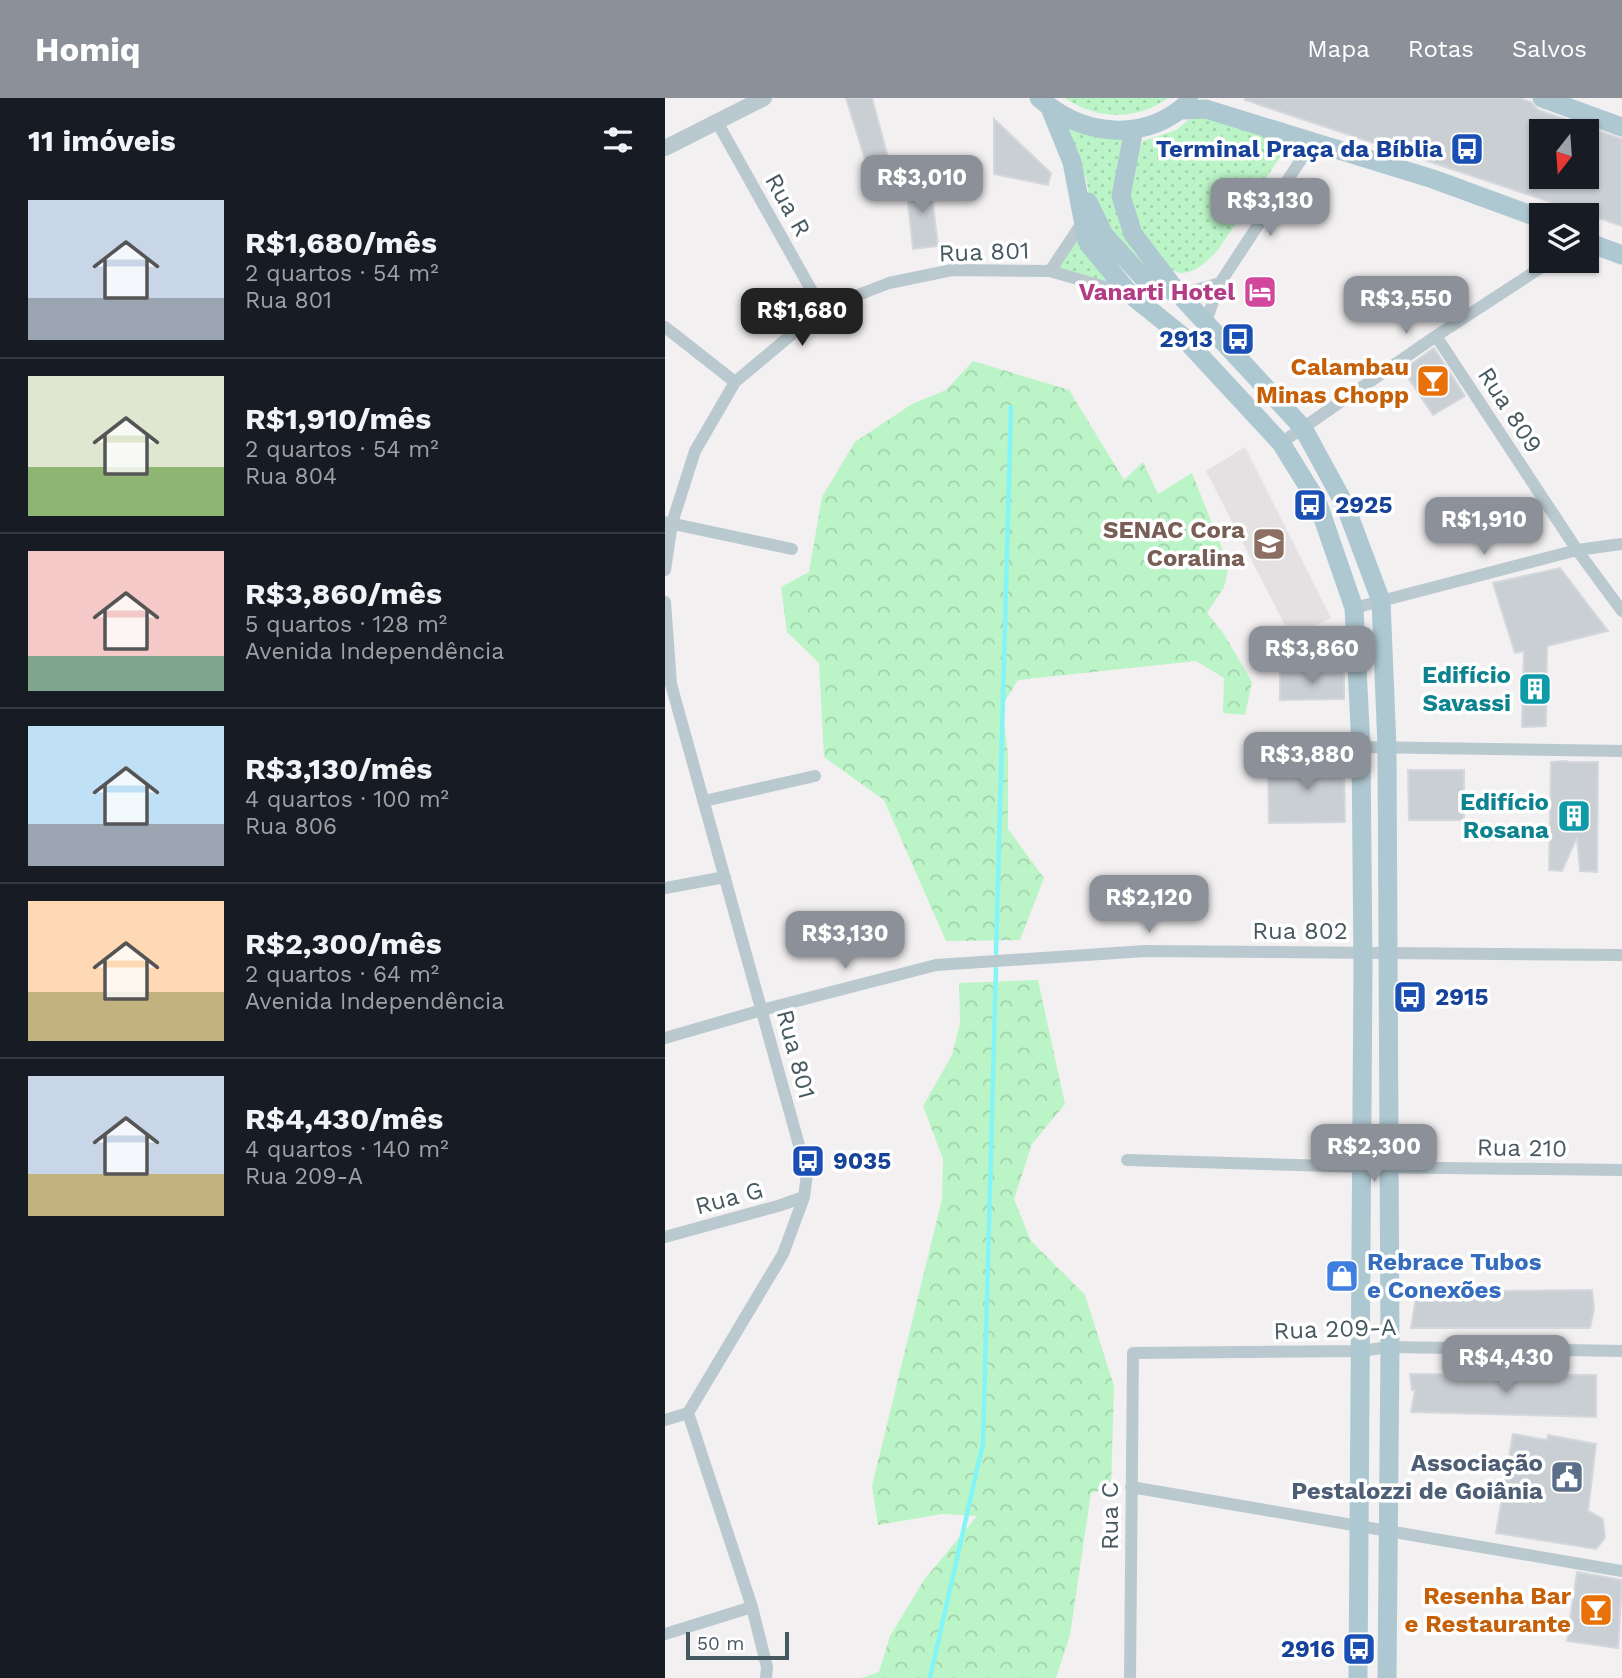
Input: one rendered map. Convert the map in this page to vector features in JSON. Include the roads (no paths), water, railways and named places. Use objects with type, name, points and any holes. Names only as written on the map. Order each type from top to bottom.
[{"type":"main road","points":[[1542,98],[1622,127]]},
{"type":"main road","points":[[1044,103],[1070,120],[1094,128],[1134,130],[1150,127],[1187,104],[1433,178],[1529,214]]},
{"type":"main road","points":[[1044,103],[1104,236],[1148,283],[1178,293]]},
{"type":"main road","points":[[1134,130],[1121,196],[1133,234],[1178,293],[1303,428],[1345,505],[1381,601],[1387,747],[1390,1348],[1387,1678]]},
{"type":"main road","points":[[1072,162],[1087,241],[1130,294],[1181,335],[1281,443],[1317,501],[1355,608],[1361,747],[1364,1167],[1358,1678]]},
{"type":"main road","points":[[1599,247],[1622,255]]},
{"type":"street","points":[[665,148],[717,122],[744,102],[764,98]]},
{"type":"street","name":"Rua R","points":[[717,122],[822,309]]},
{"type":"street","points":[[1206,321],[1220,284],[1313,142]]},
{"type":"street","name":"Rua 801","points":[[1050,271],[1084,220]]},
{"type":"street","name":"Rua 801","points":[[665,570],[668,522],[695,451],[735,382],[822,309],[889,283],[952,270],[1050,271],[1130,294]]},
{"type":"street","points":[[1281,443],[1533,273]]},
{"type":"street","points":[[1178,293],[1220,284]]},
{"type":"street","points":[[665,327],[735,382]]},
{"type":"street","name":"Rua 809","points":[[1436,336],[1577,550],[1622,611]]},
{"type":"street","points":[[668,522],[792,550]]},
{"type":"street","points":[[1355,608],[1577,550],[1622,544]]},
{"type":"street","name":"Rua 801","points":[[665,602],[668,684],[704,801],[807,1174],[804,1197],[783,1254],[688,1413]]},
{"type":"street","points":[[1361,747],[1622,751]]},
{"type":"street","points":[[704,801],[815,776]]},
{"type":"street","points":[[665,888],[725,877]]},
{"type":"street","name":"Rua 802","points":[[665,1038],[936,965],[1146,951],[1622,955]]},
{"type":"street","name":"Rua 210","points":[[1127,1160],[1389,1168],[1622,1170]]},
{"type":"street","name":"Rua G","points":[[665,1237],[804,1197]]},
{"type":"street","name":"Rua 209-A","points":[[1133,1353],[1360,1351],[1390,1348],[1622,1351]]},
{"type":"street","name":"Rua C","points":[[1130,1678],[1133,1353]]},
{"type":"street","points":[[665,1420],[688,1413],[752,1607],[767,1667],[766,1678]]},
{"type":"street","points":[[1131,1487],[1622,1571]]},
{"type":"street","points":[[665,1634],[752,1607]]},
{"type":"waterway","points":[[996,953],[1011,407]]},
{"type":"waterway","points":[[930,1678],[983,1443],[996,969]]},
{"type":"place","name":"Terminal Praça da Bíblia","points":[[1467,149]]},
{"type":"place","name":"Vanarti Hotel","points":[[1260,292]]},
{"type":"place","name":"2913","points":[[1238,339]]},
{"type":"place","name":"Calambau Minas Chopp","points":[[1433,381]]},
{"type":"place","name":"2925","points":[[1310,505]]},
{"type":"place","name":"SENAC Cora Coralina","points":[[1269,544]]},
{"type":"place","name":"Edifício Savassi","points":[[1535,689]]},
{"type":"place","name":"Edifício Rosana","points":[[1574,816]]},
{"type":"place","name":"2915","points":[[1410,997]]},
{"type":"place","name":"9035","points":[[808,1161]]},
{"type":"place","name":"Rebrace Tubos e Conexões","points":[[1342,1276]]},
{"type":"place","name":"Associação Pestalozzi de Goiânia","points":[[1567,1477]]},
{"type":"place","name":"Resenha Bar e Restaurante","points":[[1596,1610]]},
{"type":"place","name":"2916","points":[[1359,1649]]}]
